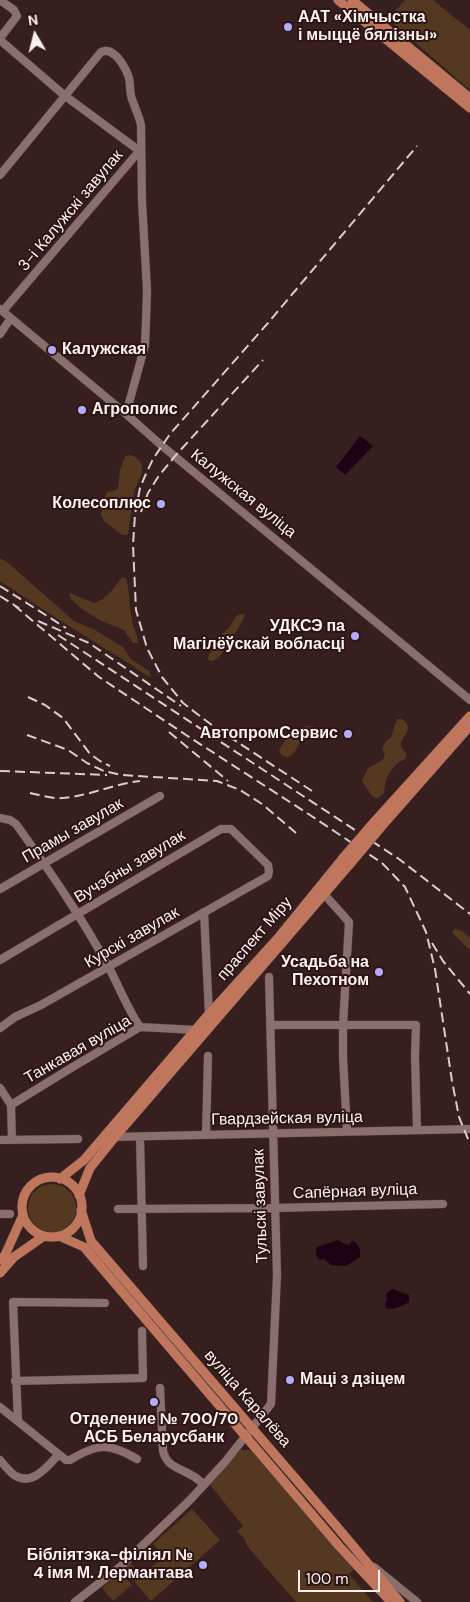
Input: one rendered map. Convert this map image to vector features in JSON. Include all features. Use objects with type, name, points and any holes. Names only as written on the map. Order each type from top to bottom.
[{"type":"main road","points":[[338,0],[470,108]]},
{"type":"main road","points":[[352,0],[470,98]]},
{"type":"main road","name":"праспект Міру","points":[[0,1260],[5,1255],[23,1215],[23,1200],[31,1186],[44,1179],[60,1179],[84,1160],[209,1014],[346,861],[470,716]]},
{"type":"main road","name":"праспект Міру","points":[[378,824],[470,726]]},
{"type":"main road","name":"праспект Міру","points":[[81,1210],[79,1195],[90,1168],[324,894],[346,861]]},
{"type":"main road","points":[[60,1179],[69,1183],[79,1195]]},
{"type":"main road","points":[[23,1215],[31,1228],[44,1236],[59,1236],[73,1229],[79,1220],[81,1210]]},
{"type":"main road","name":"вуліца Каралёва","points":[[81,1210],[91,1241],[400,1602]]},
{"type":"main road","points":[[0,1273],[14,1257],[44,1236]]},
{"type":"main road","name":"вуліца Каралёва","points":[[59,1236],[84,1247],[339,1546],[391,1602]]},
{"type":"street","points":[[0,0],[14,10],[17,16],[0,39],[64,95],[141,152]]},
{"type":"street","points":[[0,175],[101,52],[107,50],[117,57],[128,76],[132,98],[141,125],[142,201],[147,290],[145,345],[126,414]]},
{"type":"street","name":"3-і Калужскі завулак","points":[[2,310],[55,251],[134,156],[141,152]]},
{"type":"street","name":"Калужская вуліца","points":[[2,310],[470,700]]},
{"type":"street","points":[[0,334],[11,318]]},
{"type":"street","name":"Прамы завулак","points":[[0,889],[160,796]]},
{"type":"street","points":[[0,818],[10,820],[16,824],[44,863],[78,914],[109,967],[140,1027]]},
{"type":"street","name":"Вучэбны завулак","points":[[0,960],[221,829],[231,829],[268,865]]},
{"type":"street","name":"Курскі завулак","points":[[0,1028],[15,1017],[41,1006],[268,876],[268,865]]},
{"type":"street","points":[[324,894],[349,922],[342,1057],[347,1131]]},
{"type":"street","points":[[204,912],[209,1014]]},
{"type":"street","name":"Тульскі завулак","points":[[76,1602],[120,1567],[204,1485],[270,1407],[272,1400],[277,1275],[269,977]]},
{"type":"street","points":[[270,1025],[416,1025],[417,1130]]},
{"type":"street","name":"Танкавая вуліца","points":[[11,1105],[140,1027],[196,1030]]},
{"type":"street","points":[[206,1135],[208,1056]]},
{"type":"street","points":[[0,1088],[11,1105],[12,1140]]},
{"type":"street","name":"Гвардзейская вуліца","points":[[104,1138],[470,1129]]},
{"type":"street","points":[[140,1137],[143,1266]]},
{"type":"street","points":[[0,1140],[78,1139]]},
{"type":"street","name":"Сапёрная вуліца","points":[[118,1209],[443,1204]]},
{"type":"street","points":[[0,1214],[10,1214]]},
{"type":"street","points":[[18,1421],[13,1302],[105,1303]]},
{"type":"street","points":[[15,1381],[143,1378],[142,1331]]},
{"type":"street","points":[[160,1388],[163,1452],[165,1459],[176,1468],[192,1475],[204,1485]]},
{"type":"street","points":[[0,1407],[66,1460],[104,1446],[113,1447],[137,1459]]},
{"type":"street","points":[[0,1460],[16,1476],[27,1478],[43,1472],[58,1455]]},
{"type":"street","points":[[364,1559],[417,1602]]},
{"type":"shaded area","points":[[405,0],[433,0],[470,30],[470,90],[388,19]]},
{"type":"shaded area","points":[[360,436],[373,446],[345,475],[336,467]]},
{"type":"shaded area","points":[[131,455],[138,459],[142,465],[142,472],[134,492],[128,535],[122,535],[104,521],[101,515],[102,504],[107,492],[118,488],[120,470],[125,456]]},
{"type":"shaded area","points":[[0,558],[74,621],[95,630],[123,647],[131,659],[149,671],[151,676],[141,672],[0,581]]},
{"type":"shaded area","points":[[122,577],[126,578],[133,625],[138,643],[133,643],[124,630],[99,620],[82,609],[71,599],[69,594],[94,603],[107,595]]},
{"type":"shaded area","points":[[237,615],[245,615],[221,655],[215,660],[208,660],[209,654],[218,644],[222,634],[229,628]]},
{"type":"shaded area","points":[[397,719],[402,719],[408,727],[401,742],[401,747],[407,754],[405,759],[393,768],[387,777],[382,795],[377,798],[372,796],[362,781],[368,768],[383,759],[385,754],[382,749],[386,741],[391,737]]},
{"type":"shaded area","points":[[306,726],[313,726],[314,734],[301,741],[294,753],[288,757],[283,756],[279,751],[283,743],[294,733]]},
{"type":"shaded area","points":[[454,929],[462,931],[470,938],[470,950],[452,933]]},
{"type":"shaded area","points":[[47,1184],[57,1184],[69,1191],[76,1203],[76,1213],[69,1225],[57,1232],[47,1232],[39,1228],[32,1221],[28,1213],[28,1203],[32,1195],[39,1188]]},
{"type":"shaded area","points":[[338,1240],[349,1245],[352,1241],[356,1242],[360,1250],[360,1257],[346,1266],[331,1265],[324,1259],[320,1260],[316,1254],[317,1247]]},
{"type":"shaded area","points":[[392,1289],[409,1295],[409,1302],[398,1307],[386,1308],[386,1294]]},
{"type":"shaded area","points":[[239,1450],[252,1450],[354,1569],[349,1574],[373,1602],[296,1602],[247,1546],[244,1538],[237,1531],[243,1526],[210,1485]]},
{"type":"shaded area","points":[[192,1509],[220,1540],[151,1601],[123,1569],[130,1563],[142,1575],[164,1556],[153,1544]]},
{"type":"shaded area","points":[[121,1572],[132,1585],[113,1601],[102,1588]]},
{"type":"railway","points":[[312,791],[213,726],[183,703],[162,677],[147,648],[136,610],[133,545],[135,514],[140,488],[145,476],[153,459],[170,434],[268,323],[417,146]]},
{"type":"railway","points":[[141,512],[148,493],[158,477],[263,360]]},
{"type":"railway","points":[[0,586],[66,628]]},
{"type":"railway","points":[[0,596],[19,608]]},
{"type":"railway","points":[[14,605],[99,677],[382,863],[405,887],[426,932],[435,969],[459,1117],[470,1144]]},
{"type":"railway","points":[[38,621],[89,643],[181,706]]},
{"type":"railway","points":[[58,635],[399,859],[470,914]]},
{"type":"railway","points":[[28,697],[45,705],[63,718],[90,754],[110,766]]},
{"type":"railway","points":[[169,732],[228,781]]},
{"type":"railway","points":[[27,735],[68,750],[87,763],[104,771],[122,775],[217,781],[240,790],[262,804],[296,833]]},
{"type":"railway","points":[[0,771],[107,775]]},
{"type":"railway","points":[[30,793],[62,798],[140,781]]},
{"type":"railway","points":[[432,943],[443,961],[470,994]]},
{"type":"place","name":"ААТ «Хімчыстка і мыццё бялізны»","points":[[288,27]]},
{"type":"place","name":"Калужская","points":[[52,350]]},
{"type":"place","name":"Агрополис","points":[[82,410]]},
{"type":"place","name":"Колесоплюс","points":[[161,504]]},
{"type":"place","name":"УДКСЭ па Магілёўскай вобласці","points":[[355,636]]},
{"type":"place","name":"АвтопромСервис","points":[[348,734]]},
{"type":"place","name":"Усадьба на Пехотном","points":[[379,972]]},
{"type":"place","name":"Маці з дзіцем","points":[[290,1380]]},
{"type":"place","name":"Отделение № 700/70 АСБ Беларусбанк","points":[[154,1402]]},
{"type":"place","name":"Бібліятэка-філіял № 4 імя М. Лермантава","points":[[203,1565]]}]
